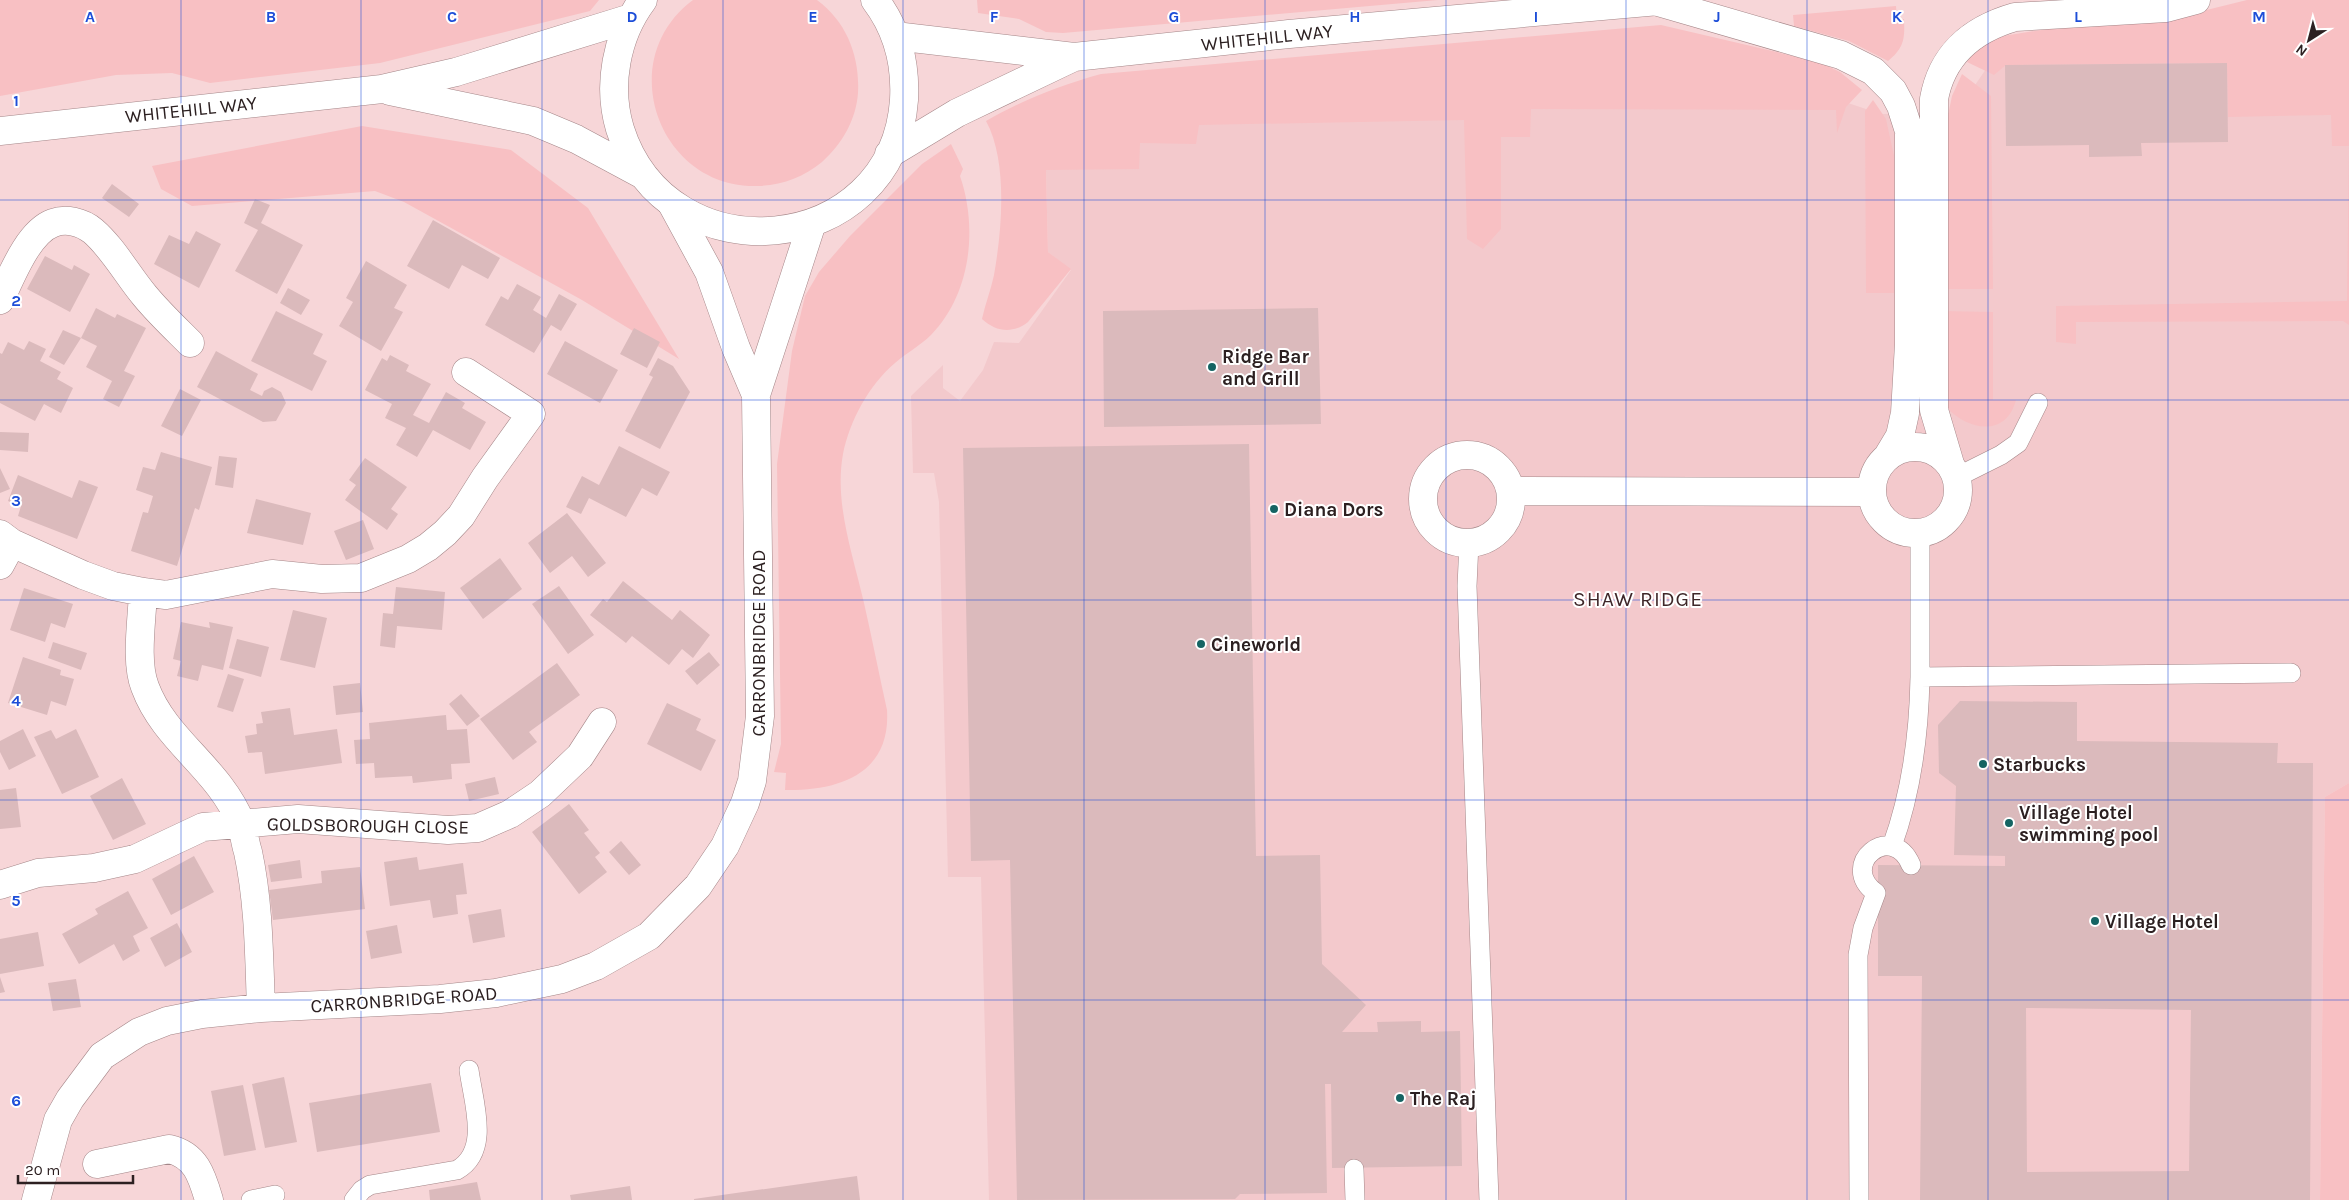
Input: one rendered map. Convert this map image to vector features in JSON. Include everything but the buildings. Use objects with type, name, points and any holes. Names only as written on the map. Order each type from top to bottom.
[{"type":"street","points":[[637,9],[617,58],[614,85],[615,103],[623,138],[643,174],[672,204],[708,223],[739,231],[764,233],[788,230],[812,223],[831,214],[859,193],[878,172],[889,154],[898,134],[905,85],[902,60],[895,36],[888,20],[875,0]]},
{"type":"street","points":[[1662,1],[1841,55],[1873,71],[1893,91],[1902,106],[1909,131],[1909,344],[1905,413],[1900,436],[1888,456],[1878,466],[1873,479],[1872,492],[1874,504],[1887,523],[1898,529],[1920,533],[1943,523],[1952,513],[1959,489],[1934,410],[1934,99],[1943,70],[1955,51],[1980,30],[1994,23],[2015,17],[2166,8],[2196,0]]},
{"type":"street","name":"WHITEHILL WAY","points":[[895,36],[1074,57],[1289,34],[1662,1]]},
{"type":"street","name":"WHITEHILL WAY","points":[[0,131],[382,89],[456,72],[637,9]]},
{"type":"street","name":"WHITEHILL WAY","points":[[889,154],[957,113],[1074,57]]},
{"type":"street","name":"WHITEHILL WAY","points":[[382,89],[533,121],[576,139],[643,174]]},
{"type":"street","name":"CARRONBRIDGE ROAD","points":[[672,204],[709,272],[736,348],[756,395]]},
{"type":"street","points":[[0,300],[25,250],[40,232],[52,223],[66,221],[80,224],[93,231],[146,298],[190,343]]},
{"type":"street","name":"CARRONBRIDGE ROAD","points":[[36,1200],[58,1120],[82,1081],[102,1056],[139,1032],[168,1021],[261,1008],[450,998],[496,993],[562,979],[596,966],[649,936],[698,886],[725,846],[737,822],[752,781],[760,716],[756,395],[812,223]]},
{"type":"street","points":[[4,547],[113,586],[166,595],[272,574],[322,579],[361,578],[408,559],[428,547],[461,516],[485,478],[531,414],[466,372]]},
{"type":"street","points":[[1888,456],[1900,449],[1914,446],[1934,451],[1953,470]]},
{"type":"street","points":[[1462,455],[1475,455],[1488,460],[1506,478],[1511,491],[1510,510],[1501,526],[1487,538],[1469,543],[1458,542],[1438,532],[1425,514],[1423,492],[1432,472],[1449,458],[1462,455]]},
{"type":"street","points":[[1511,491],[1872,492]]},
{"type":"street","name":"GOLDSBOROUGH CLOSE","points":[[143,592],[141,671],[145,688],[163,721],[206,768],[226,794],[241,824],[250,865],[256,911],[261,1008]]},
{"type":"street","name":"GOLDSBOROUGH CLOSE","points":[[0,885],[38,873],[113,865],[135,859],[202,827],[298,819],[448,830],[478,828],[510,814],[540,794],[580,756],[602,722]]},
{"type":"street","points":[[97,1164],[169,1149],[178,1151],[193,1160],[200,1170],[208,1200]]},
{"type":"lane","points":[[1953,470],[2001,455],[2018,443],[2038,403]]},
{"type":"lane","points":[[1892,846],[1901,820],[1917,742],[1920,677],[1920,533]]},
{"type":"lane","points":[[1469,543],[1467,586],[1489,1200]]},
{"type":"lane","points":[[1920,677],[2291,673]]},
{"type":"lane","points":[[1859,1200],[1858,955],[1863,928],[1876,893],[1864,881],[1862,866],[1869,853],[1877,847],[1892,846],[1908,857],[1911,865]]},
{"type":"lane","points":[[354,1200],[362,1190],[370,1186],[457,1170],[467,1164],[473,1155],[477,1136],[468,1070]]},
{"type":"lane","points":[[1354,1169],[1355,1200]]},
{"type":"lane","points":[[251,1200],[275,1195]]},
{"type":"shaded area","points":[[0,0],[599,0],[590,11],[380,63],[210,83],[172,73],[116,75],[0,96]]},
{"type":"shaded area","points":[[693,0],[817,0],[836,19],[844,30],[854,54],[857,66],[858,93],[857,103],[847,131],[822,162],[808,172],[792,179],[759,186],[724,182],[695,167],[673,145],[658,117],[652,86],[655,55],[668,25]]},
{"type":"shaded area","points":[[977,0],[1438,0],[1063,33],[1046,32],[1019,19],[978,13]]},
{"type":"shaded area","points":[[2247,0],[2349,0],[2349,146],[2332,146],[2331,115],[2228,117],[2227,63],[2006,65],[1994,75],[1967,62],[1973,53],[1997,37],[2047,29],[2170,19]]},
{"type":"shaded area","points":[[1896,6],[1897,19],[1904,19],[1904,38],[1897,52],[1888,61],[1849,41],[1794,26],[1793,15]]},
{"type":"shaded area","points":[[1661,25],[1819,62],[1840,72],[1862,90],[1846,107],[1837,133],[1836,110],[1531,109],[1530,137],[1501,137],[1501,229],[1483,249],[1467,239],[1464,120],[1199,125],[1196,144],[1140,143],[1139,169],[1046,170],[1048,252],[1071,269],[1028,322],[1022,326],[1011,330],[999,329],[982,319],[993,281],[1001,217],[998,156],[986,121],[1028,100],[1071,83],[1101,74]]},
{"type":"shaded area","points":[[2349,29],[2349,783],[2325,797],[2320,1200],[989,1200],[981,877],[948,877],[939,502],[934,473],[913,473],[911,396],[943,365],[943,388],[960,401],[983,370],[994,342],[1019,343],[1071,270],[1048,252],[1046,170],[1193,119],[1527,100],[1842,101],[1881,114],[1956,113],[1986,69],[2011,49]]},
{"type":"shaded area","points":[[1962,74],[1991,96],[1993,289],[1945,289],[1947,120],[1952,96]]},
{"type":"shaded area","points":[[1873,100],[1886,119],[1894,156],[1894,293],[1866,293],[1865,111]]},
{"type":"shaded area","points":[[362,126],[511,150],[588,208],[679,359],[582,300],[404,202],[375,191],[192,206],[161,189],[152,166]]},
{"type":"shaded area","points":[[951,144],[963,169],[960,176],[966,196],[969,217],[967,260],[962,280],[955,300],[944,319],[931,335],[895,363],[869,392],[850,429],[843,454],[841,491],[843,510],[887,710],[886,732],[880,750],[871,764],[858,774],[842,782],[824,787],[785,790],[786,773],[774,772],[781,744],[777,464],[792,351],[805,296],[819,272],[850,236],[922,164]]},
{"type":"shaded area","points":[[2349,146],[2349,325],[2343,321],[2076,322],[2076,344],[2056,342],[2056,306],[2347,301]]},
{"type":"shaded area","points":[[1941,311],[1993,312],[1993,400],[2016,400],[2011,412],[2004,420],[1995,425],[1975,425],[1956,416],[1947,408]]},
{"type":"shaded area","points":[[2349,783],[2349,1200],[2320,1200],[2325,797]]},
{"type":"place","name":"Ridge Bar and Grill","points":[[1212,367]]},
{"type":"place","name":"Diana Dors","points":[[1274,509]]},
{"type":"place","name":"Cineworld","points":[[1201,644]]},
{"type":"place","name":"Starbucks","points":[[1983,764]]},
{"type":"place","name":"Village Hotel swimming pool","points":[[2009,823]]},
{"type":"place","name":"Village Hotel","points":[[2095,921]]},
{"type":"place","name":"The Raj","points":[[1400,1098]]},
{"type":"district","name":"SHAW RIDGE","points":[[1638,599]]}]
